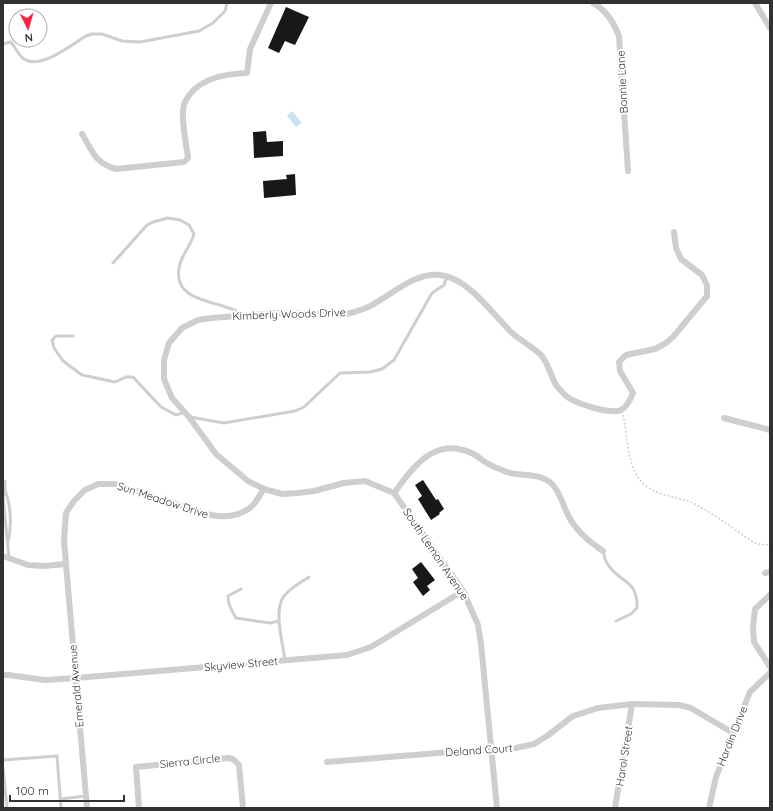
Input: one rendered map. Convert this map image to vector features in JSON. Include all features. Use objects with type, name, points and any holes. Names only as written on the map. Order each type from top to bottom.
[{"type":"street","points":[[82,134],[99,162],[108,167],[116,169],[184,162],[188,158],[183,110],[185,100],[196,87],[207,80],[228,74],[247,72],[250,49],[271,3]]},
{"type":"street","name":"Bonnie Lane","points":[[593,3],[599,6],[606,14],[614,24],[620,36],[628,171]]},
{"type":"street","points":[[756,3],[770,28]]},
{"type":"street","points":[[622,410],[630,400],[633,393],[620,371],[619,362],[626,355],[655,348],[666,343],[707,296],[707,285],[702,276],[681,259],[676,248],[674,232]]},
{"type":"street","name":"Kimberly Woods Drive","points":[[394,493],[365,481],[344,483],[314,491],[282,494],[264,489],[248,481],[216,454],[187,415],[172,398],[164,379],[164,360],[169,342],[182,328],[198,320],[278,313],[346,314],[370,306],[419,278],[433,275],[447,276],[460,281],[488,306],[510,332],[540,355],[548,365],[556,385],[568,397],[583,404],[603,410],[622,410]]},
{"type":"street","points":[[724,418],[770,430]]},
{"type":"street","points":[[394,493],[414,466],[428,454],[447,448],[469,452],[489,464],[508,472],[537,476],[552,483],[562,497],[566,512],[578,531],[603,551]]},
{"type":"street","name":"Sun Meadow Drive","points":[[66,564],[64,541],[66,512],[85,490],[98,484],[115,484],[211,515],[224,517],[236,515],[248,509],[253,505],[264,489]]},
{"type":"street","name":"South Lemon Avenue","points":[[394,493],[463,591],[478,625],[481,640],[497,808]]},
{"type":"street","points":[[6,557],[28,565],[44,566],[66,564]]},
{"type":"street","name":"Emerald Avenue","points":[[66,564],[87,808]]},
{"type":"street","name":"Skyview Street","points":[[3,675],[8,674],[45,680],[347,655],[371,647],[463,591]]},
{"type":"street","points":[[770,595],[755,609],[752,628],[754,642],[770,667]]},
{"type":"street","name":"Hardin Drive","points":[[709,808],[716,777],[750,692],[770,673]]},
{"type":"street","name":"Deland Court","points":[[327,762],[463,751],[511,749],[534,744],[573,716],[598,708],[632,704],[679,705],[691,708],[733,733]]},
{"type":"street","name":"Harol Street","points":[[615,808],[632,704]]},
{"type":"street","name":"Sierra Circle","points":[[139,808],[136,767],[228,758],[233,759],[239,765],[243,808]]},
{"type":"lane","points":[[3,44],[11,42],[23,59],[32,63],[45,61],[86,36],[92,34],[102,34],[122,41],[140,42],[199,31],[214,23],[225,11],[227,3]]},
{"type":"lane","points":[[113,263],[148,225],[168,218],[180,220],[189,225],[194,234],[179,268],[179,277],[183,288],[186,292],[196,298],[245,315]]},
{"type":"lane","points":[[73,336],[56,336],[52,340],[54,348],[63,361],[82,375],[115,382],[126,377],[133,377],[161,407],[176,415],[187,415],[224,423],[295,411],[304,407],[340,372],[370,372],[382,369],[394,360],[432,293],[444,285],[447,276]]},
{"type":"lane","points":[[3,481],[5,481],[8,497],[11,532],[6,557]]},
{"type":"lane","points":[[603,551],[607,564],[626,580],[636,593],[637,608],[631,614],[616,621]]},
{"type":"lane","points":[[285,660],[279,621],[281,601],[285,595],[309,577]]},
{"type":"lane","points":[[241,589],[228,596],[231,611],[236,618],[270,623],[279,621]]},
{"type":"lane","points":[[3,760],[57,756],[61,808]]},
{"type":"lane","points":[[3,768],[7,808]]},
{"type":"lane","points":[[60,798],[86,796]]},
{"type":"path","points":[[622,410],[629,455],[632,465],[640,480],[651,489],[693,503],[757,544],[770,545]]},
{"type":"water","points":[[292,111],[302,123],[296,127],[287,116]]},
{"type":"building","points":[[286,7],[309,17],[295,45],[285,41],[279,53],[268,48]]},
{"type":"building","points":[[266,131],[267,142],[283,141],[283,156],[254,158],[253,132]]},
{"type":"building","points":[[295,174],[296,195],[264,198],[263,181],[287,179],[286,175]]},
{"type":"building","points":[[423,480],[436,500],[438,499],[444,509],[439,513],[440,514],[431,520],[418,499],[422,496],[415,485]]},
{"type":"building","points":[[421,562],[435,580],[427,586],[430,590],[423,596],[413,582],[418,578],[412,569]]}]
